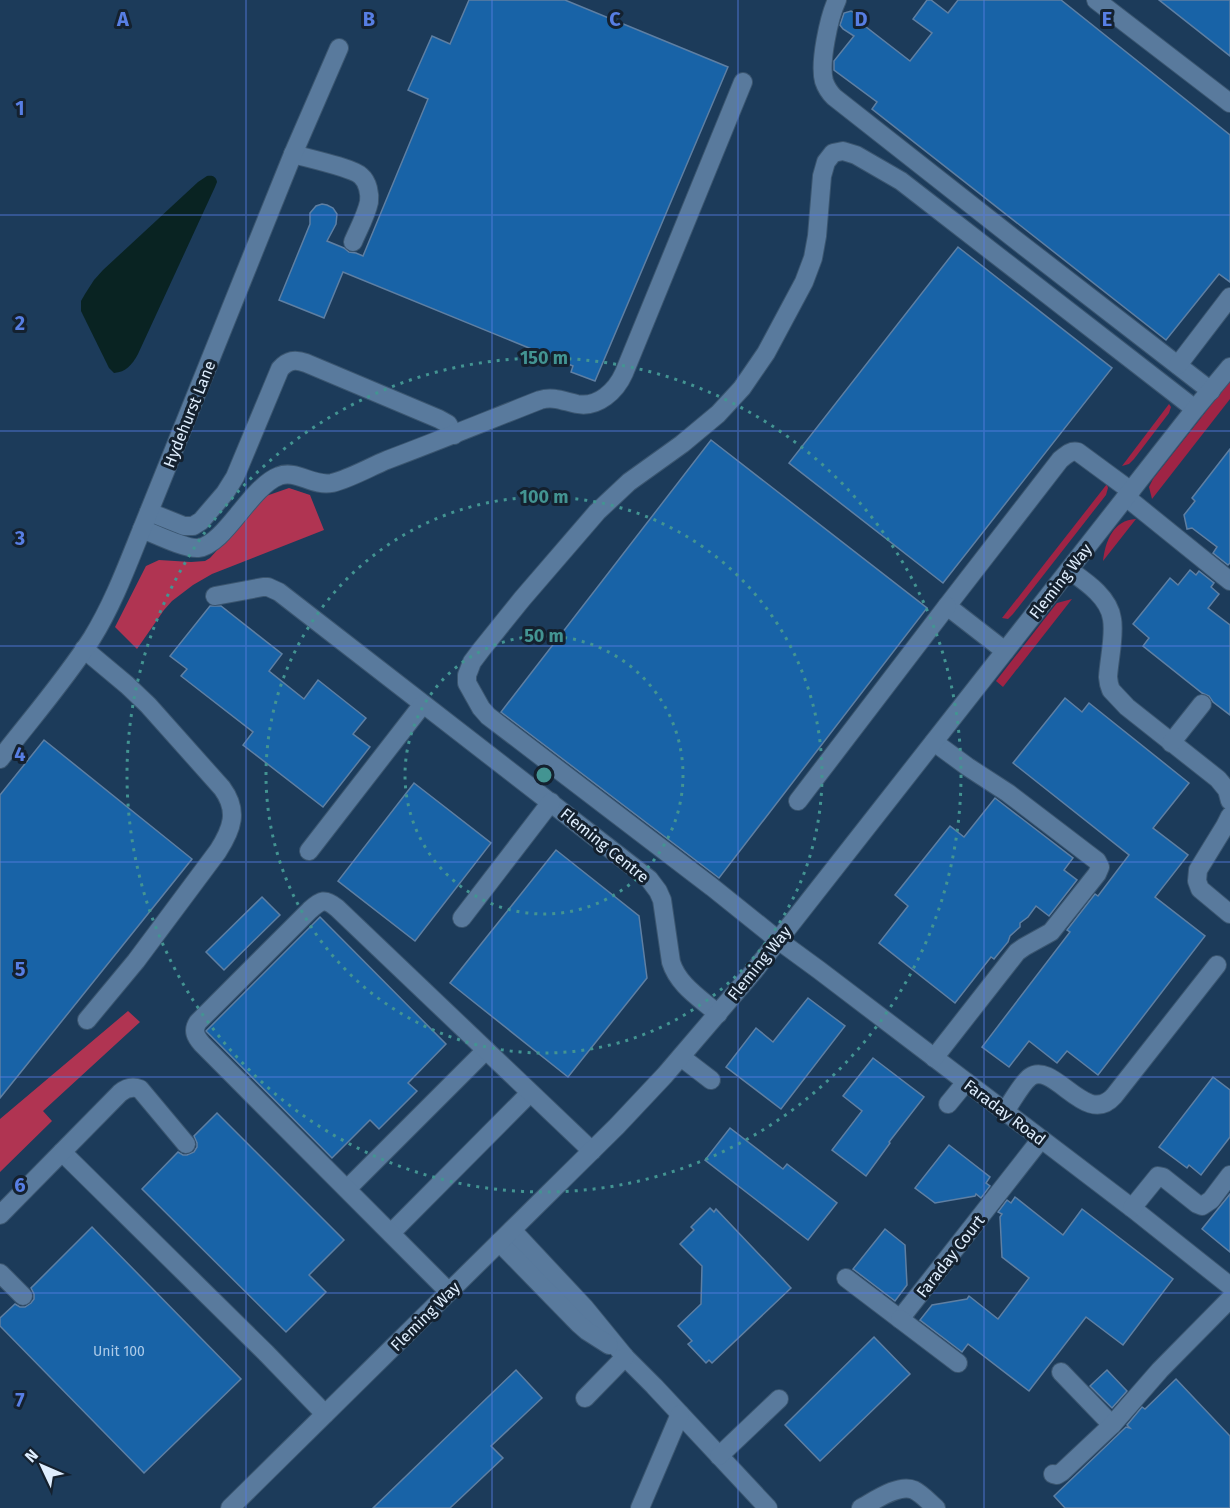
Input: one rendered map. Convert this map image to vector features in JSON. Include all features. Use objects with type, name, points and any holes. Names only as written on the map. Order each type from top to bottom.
[{"type":"street","points":[[837,0],[822,65],[827,88],[839,101],[1211,391]]},
{"type":"street","points":[[1096,0],[1230,103]]},
{"type":"street","name":"Hydehurst Lane","points":[[0,759],[84,649],[106,611],[146,520],[293,154],[339,48]]},
{"type":"street","points":[[146,520],[183,545],[199,548],[213,541],[261,487],[280,475],[292,474],[315,482],[329,483],[545,398],[578,404],[589,404],[602,399],[615,388],[624,373],[743,82]]},
{"type":"street","name":"Faraday Road","points":[[1195,409],[901,181],[850,153],[837,152],[826,162],[822,176],[817,236],[810,268],[756,369],[718,414],[682,444],[629,482],[597,512],[481,650],[472,662],[467,675],[469,687],[488,716],[778,940],[1132,1208],[1230,1286]]},
{"type":"street","points":[[293,154],[353,171],[363,178],[367,185],[369,200],[353,242]]},
{"type":"street","points":[[1178,365],[1230,297]]},
{"type":"street","points":[[146,520],[184,526],[193,526],[201,521],[230,486],[280,369],[292,360],[306,363],[439,419],[451,428],[454,435]]},
{"type":"street","name":"Fleming Way","points":[[232,1507],[617,1126],[681,1057],[778,940],[1230,367]]},
{"type":"street","points":[[798,801],[1060,460],[1068,453],[1081,454],[1230,581]]},
{"type":"street","points":[[1069,570],[1098,593],[1111,614],[1113,626],[1108,677],[1111,690],[1133,712],[1218,779],[1227,790],[1230,801]]},
{"type":"street","name":"Fleming Centre","points":[[215,596],[263,587],[273,589],[652,882],[662,900],[674,971],[684,984],[718,1014]]},
{"type":"street","points":[[947,606],[1005,651]]},
{"type":"street","points":[[84,649],[138,695],[222,788],[231,803],[232,816],[230,828],[218,851],[131,968],[87,1020]]},
{"type":"street","points":[[309,851],[423,704]]},
{"type":"street","points":[[1172,742],[1202,704]]},
{"type":"street","points":[[934,742],[1008,793],[1097,861],[1100,867],[1097,874],[1051,932],[1017,952],[934,1058]]},
{"type":"street","name":"Fleming Centre","points":[[462,918],[551,802]]},
{"type":"street","points":[[1230,816],[1200,867],[1197,877],[1200,890],[1230,914]]},
{"type":"street","points":[[449,1292],[195,1035],[195,1026],[202,1018],[316,904],[328,901],[346,916],[592,1151]]},
{"type":"street","points":[[1005,1112],[1029,1078],[1038,1075],[1050,1078],[1089,1103],[1101,1105],[1106,1103],[1114,1096],[1217,965]]},
{"type":"street","points":[[347,1189],[486,1050]]},
{"type":"street","points":[[681,1057],[711,1080]]},
{"type":"street","points":[[948,1104],[966,1082]]},
{"type":"street","points":[[0,1215],[129,1087],[140,1089],[186,1144]]},
{"type":"street","points":[[391,1233],[530,1093]]},
{"type":"street","name":"Faraday Court","points":[[900,1319],[1041,1139]]},
{"type":"street","points":[[62,1152],[325,1414]]},
{"type":"street","points":[[1132,1208],[1158,1176],[1202,1206],[1211,1200],[1230,1175]]},
{"type":"street","points":[[506,1236],[583,1328],[625,1357],[767,1506]]},
{"type":"street","points":[[0,1273],[23,1296]]},
{"type":"street","points":[[846,1278],[958,1363]]},
{"type":"street","points":[[1053,1474],[1057,1475],[1062,1472],[1112,1425],[1160,1370],[1230,1299]]},
{"type":"street","points":[[585,1398],[625,1357]]},
{"type":"street","points":[[1061,1372],[1112,1425]]},
{"type":"street","points":[[719,1456],[779,1399]]},
{"type":"street","points":[[640,1508],[680,1414]]},
{"type":"street","points":[[861,1508],[901,1489],[914,1490],[936,1508]]},
{"type":"shaded area","points":[[207,176],[214,176],[217,182],[138,354],[128,367],[114,373],[109,368],[81,311],[81,301],[103,270]]},
{"type":"shaded area","points":[[1230,381],[1230,399],[1152,499],[1149,487],[1153,479]]},
{"type":"shaded area","points":[[1169,404],[1171,407],[1169,413],[1134,459],[1122,466]]},
{"type":"shaded area","points":[[1107,484],[1106,495],[1013,614],[1008,619],[1002,618]]},
{"type":"shaded area","points":[[289,488],[310,495],[324,530],[212,574],[193,585],[164,610],[137,649],[115,627],[146,566],[159,560],[205,561],[266,496]]},
{"type":"shaded area","points":[[1136,519],[1103,561],[1112,533],[1121,523]]},
{"type":"shaded area","points":[[1072,599],[1003,687],[996,681],[1053,608],[1057,603]]},
{"type":"shaded area","points":[[128,1011],[140,1022],[43,1111],[52,1121],[0,1172],[0,1119]]},
{"type":"building","points":[[469,0],[565,0],[728,67],[595,381],[571,372],[573,366],[343,272],[324,318],[279,300],[310,224],[310,213],[316,206],[327,205],[337,214],[336,224],[327,241],[363,256],[428,99],[408,90],[432,36],[450,44]]},
{"type":"building","points":[[927,0],[931,0],[948,13],[958,0],[1061,0],[1230,135],[1230,282],[1219,274],[1166,340],[872,109],[877,102],[834,70],[834,61],[854,36],[840,25],[844,13],[851,11],[857,14],[861,23],[910,61],[932,33],[913,19]]},
{"type":"building","points":[[1159,0],[1230,0],[1230,56]]},
{"type":"building","points":[[958,247],[1112,368],[943,583],[789,463]]},
{"type":"building","points":[[711,440],[927,608],[719,878],[501,712]]},
{"type":"building","points":[[1230,449],[1230,563],[1228,565],[1213,553],[1217,547],[1192,528],[1187,529],[1184,515],[1195,501],[1192,498]]},
{"type":"building","points":[[1190,570],[1196,575],[1199,571],[1214,583],[1211,587],[1219,594],[1208,608],[1230,625],[1230,715],[1209,696],[1202,693],[1143,646],[1149,638],[1133,624],[1170,578],[1178,585]]},
{"type":"building","points":[[210,606],[221,606],[282,654],[269,671],[304,699],[318,680],[366,718],[353,734],[370,747],[323,807],[243,745],[253,732],[181,676],[187,669],[170,656]]},
{"type":"building","points":[[1065,698],[1082,712],[1089,703],[1189,783],[1153,828],[1188,855],[1155,897],[1205,936],[1098,1075],[1067,1051],[1057,1063],[1029,1041],[1009,1067],[982,1047],[1070,932],[1067,930],[1095,894],[1098,896],[1129,855],[1013,763]]},
{"type":"building","points":[[44,740],[192,859],[0,1098],[0,795]]},
{"type":"building","points":[[414,783],[491,843],[415,941],[338,881]]},
{"type":"building","points":[[995,798],[1073,858],[1064,870],[1077,880],[1049,916],[1036,906],[1020,923],[1020,927],[1010,936],[994,959],[991,957],[955,1003],[879,943],[908,906],[895,895],[950,826],[964,837]]},
{"type":"building","points":[[556,850],[639,916],[647,978],[568,1077],[450,983]]},
{"type":"building","points":[[262,897],[280,915],[224,970],[206,952]]},
{"type":"building","points":[[320,917],[446,1044],[408,1083],[417,1091],[379,1129],[370,1120],[332,1158],[206,1031]]},
{"type":"building","points":[[808,998],[845,1026],[781,1109],[726,1067],[756,1028],[773,1042]]},
{"type":"building","points":[[873,1058],[924,1097],[866,1176],[832,1150],[862,1111],[843,1096]]},
{"type":"building","points":[[1213,1077],[1230,1090],[1230,1137],[1201,1175],[1189,1165],[1187,1168],[1159,1147]]},
{"type":"building","points":[[217,1113],[344,1240],[309,1275],[326,1292],[286,1332],[142,1189],[178,1152],[187,1155],[194,1152],[197,1143],[194,1136]]},
{"type":"building","points":[[730,1128],[783,1169],[787,1164],[837,1203],[808,1240],[705,1160]]},
{"type":"building","points":[[949,1145],[990,1177],[986,1183],[990,1186],[981,1198],[976,1194],[935,1203],[915,1188]]},
{"type":"building","points":[[1230,1194],[1230,1252],[1202,1229]]},
{"type":"building","points":[[1015,1197],[1063,1235],[1082,1209],[1173,1279],[1123,1345],[1086,1317],[1029,1391],[968,1344],[962,1352],[920,1320],[932,1305],[967,1299],[969,1296],[998,1319],[1029,1278],[1002,1257],[1000,1217],[1002,1214],[998,1212],[1007,1200],[1011,1203]]},
{"type":"building","points":[[710,1208],[714,1212],[716,1209],[791,1288],[712,1363],[709,1360],[706,1363],[688,1344],[692,1341],[678,1326],[701,1304],[702,1266],[680,1244],[694,1230],[691,1227]]},
{"type":"building","points":[[92,1227],[241,1379],[144,1473],[0,1326],[0,1318],[15,1304],[25,1307],[31,1303],[34,1294],[31,1288]]},
{"type":"building","points":[[885,1229],[905,1245],[907,1285],[895,1301],[853,1269]]},
{"type":"building","points":[[874,1337],[910,1374],[820,1461],[785,1425]]},
{"type":"building","points":[[516,1370],[542,1398],[491,1446],[503,1458],[450,1508],[373,1508]]},
{"type":"building","points":[[1107,1370],[1127,1391],[1112,1408],[1090,1386]]},
{"type":"building","points":[[1176,1379],[1230,1436],[1230,1508],[1065,1508],[1054,1496],[1126,1427],[1130,1428],[1127,1425],[1142,1407],[1145,1409]]}]
